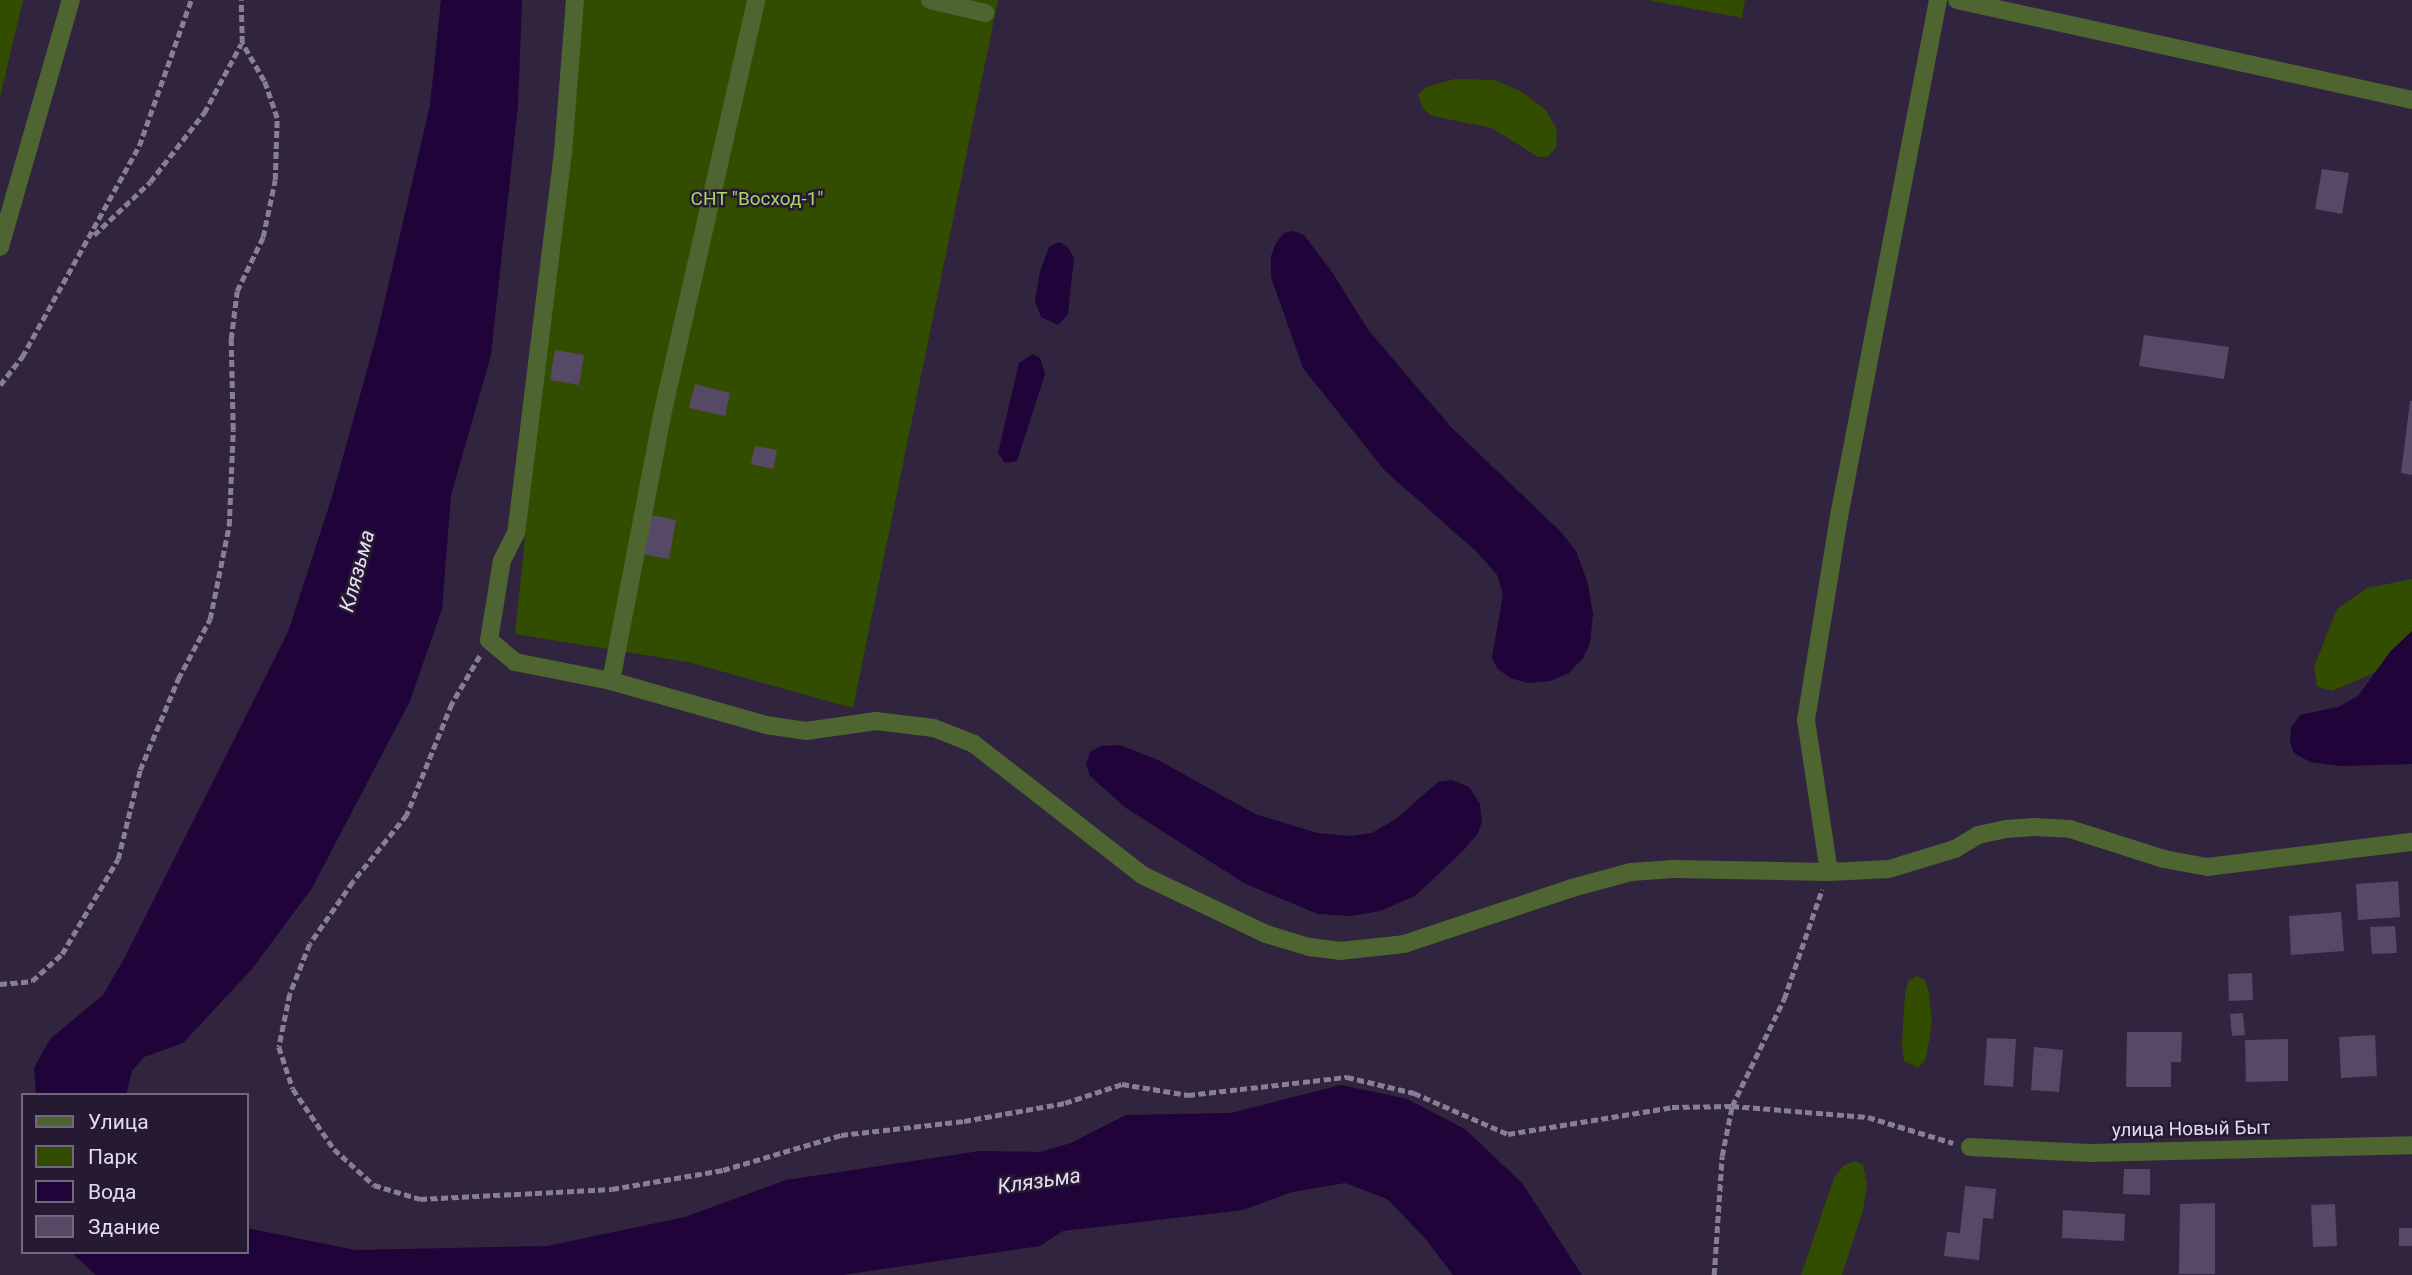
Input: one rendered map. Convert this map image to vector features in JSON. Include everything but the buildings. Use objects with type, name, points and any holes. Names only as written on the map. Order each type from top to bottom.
[{"type":"street","points":[[0,247],[71,0]]},
{"type":"street","points":[[575,0],[563,152],[516,533],[502,560],[489,640],[515,663],[611,681],[780,727],[806,731],[876,721],[934,728],[974,744],[1142,875],[1266,934],[1309,947],[1340,951],[1404,944],[1572,888],[1631,872],[1674,869],[1829,872],[1889,869],[1923,860],[1978,835],[2034,827],[2070,829],[2164,859],[2207,867],[2412,842]]},
{"type":"street","points":[[611,681],[662,415],[757,0]]},
{"type":"street","points":[[930,0],[986,13]]},
{"type":"street","points":[[1829,872],[1806,720],[1840,511],[1938,0]]},
{"type":"street","points":[[1957,0],[2412,100]]},
{"type":"street","name":"улица Новый Быт","points":[[1970,1147],[2090,1153],[2412,1145]]},
{"type":"path","points":[[0,386],[22,357],[139,146],[191,0]]},
{"type":"path","points":[[0,984],[32,981],[62,954],[118,859],[140,769],[178,679],[210,619],[229,526],[233,430],[232,339],[237,291],[263,237],[275,180],[277,118],[264,82],[242,43],[241,0]]},
{"type":"path","points":[[90,238],[150,182],[196,123],[242,43]]},
{"type":"path","points":[[489,640],[452,704],[407,815],[353,882],[310,944],[290,994],[279,1046],[293,1089],[334,1149],[374,1185],[420,1199],[612,1189],[723,1170],[841,1135],[964,1121],[1065,1103],[1122,1084],[1188,1095],[1347,1077],[1413,1093],[1508,1134],[1672,1107],[1732,1106],[1868,1117],[1970,1147]]},
{"type":"path","points":[[1714,1275],[1722,1156],[1732,1106],[1784,999],[1829,872]]},
{"type":"green space","points":[[0,0],[23,0],[0,97]]},
{"type":"green space","name":"СНТ \"Восход-1\"","points":[[581,0],[998,0],[853,708],[688,662],[515,634]]},
{"type":"green space","points":[[1648,0],[1745,0],[1742,18]]},
{"type":"green space","points":[[1455,79],[1495,80],[1522,92],[1546,110],[1557,130],[1556,147],[1548,157],[1538,157],[1492,128],[1432,116],[1423,109],[1418,95],[1426,87]]},
{"type":"green space","points":[[2412,579],[2412,631],[2390,652],[2376,672],[2332,691],[2317,686],[2314,667],[2337,609],[2367,588]]},
{"type":"green space","points":[[1917,976],[1925,980],[1932,1022],[1926,1059],[1918,1068],[1904,1061],[1902,1044],[1905,994],[1908,981]]},
{"type":"green space","points":[[1855,1161],[1863,1165],[1867,1184],[1863,1210],[1842,1275],[1801,1275],[1834,1178],[1844,1165]]},
{"type":"water","name":"Клязьма","points":[[441,0],[522,0],[518,105],[491,355],[451,495],[442,609],[410,701],[312,888],[252,969],[183,1043],[144,1057],[132,1071],[126,1093],[36,1093],[34,1068],[50,1039],[103,995],[124,959],[288,632],[331,500],[377,334],[430,105]]},
{"type":"water","points":[[1293,231],[1304,235],[1332,272],[1369,331],[1451,427],[1561,532],[1576,551],[1588,584],[1593,614],[1590,643],[1583,658],[1569,673],[1550,681],[1528,683],[1510,678],[1498,669],[1492,658],[1503,594],[1497,575],[1477,552],[1385,471],[1303,368],[1271,277],[1271,256],[1276,243],[1284,233]]},
{"type":"water","points":[[1059,242],[1067,246],[1074,258],[1068,314],[1058,325],[1041,317],[1035,301],[1040,272],[1049,247]]},
{"type":"water","points":[[1033,354],[1040,358],[1045,374],[1017,461],[1005,463],[998,453],[1019,363]]},
{"type":"water","points":[[2412,631],[2412,764],[2340,766],[2310,762],[2294,753],[2290,742],[2291,728],[2300,715],[2338,707],[2358,696],[2390,652]]},
{"type":"water","points":[[1120,745],[1158,760],[1255,814],[1317,833],[1351,836],[1372,833],[1396,819],[1438,782],[1452,780],[1469,787],[1480,804],[1482,822],[1478,833],[1463,851],[1415,896],[1380,911],[1351,916],[1318,914],[1244,883],[1126,808],[1090,776],[1086,765],[1090,752],[1101,746]]},
{"type":"water","name":"Клязьма","points":[[1341,1085],[1407,1099],[1465,1129],[1522,1183],[1582,1275],[1453,1275],[1424,1237],[1387,1199],[1345,1183],[1292,1192],[1243,1210],[1063,1231],[1040,1246],[842,1275],[96,1275],[73,1254],[248,1254],[248,1228],[355,1250],[547,1246],[685,1217],[786,1180],[980,1151],[1040,1152],[1071,1143],[1126,1115],[1231,1113]]}]
